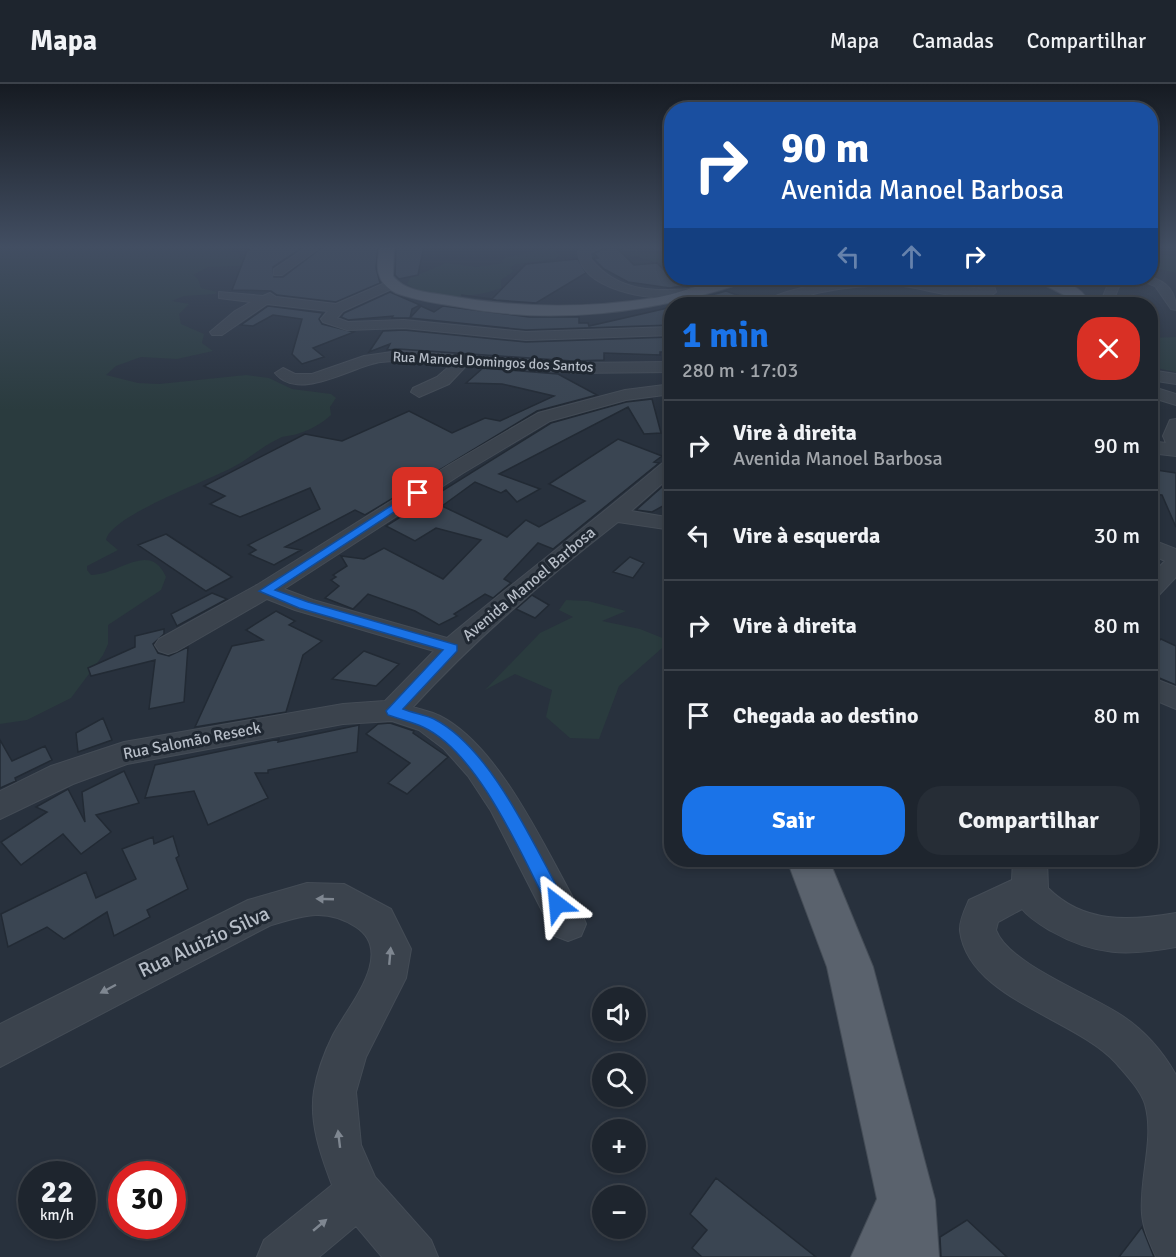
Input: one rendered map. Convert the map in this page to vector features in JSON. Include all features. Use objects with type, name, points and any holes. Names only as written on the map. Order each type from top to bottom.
[{"type":"main road","points":[[447,301],[541,310],[625,307],[656,301]]},
{"type":"main road","points":[[811,867],[850,967],[906,1200],[909,1257]]},
{"type":"main road","points":[[881,1257],[906,1200]]},
{"type":"street","points":[[217,332],[240,314],[267,301]]},
{"type":"street","points":[[275,301],[338,308]]},
{"type":"street","points":[[354,301],[338,308],[328,319],[347,326],[404,324],[536,336],[664,331]]},
{"type":"street","name":"Rua Manoel Domingos dos Santos","points":[[283,373],[297,379],[317,377],[380,357],[573,368],[664,367]]},
{"type":"street","points":[[419,392],[436,386],[452,375],[462,362]]},
{"type":"street","points":[[1158,376],[1176,379]]},
{"type":"street","points":[[168,645],[265,591],[465,463],[544,417],[599,401],[664,390]]},
{"type":"street","points":[[1158,394],[1176,400]]},
{"type":"street","points":[[1176,424],[1172,436],[1176,445]]},
{"type":"street","points":[[1158,448],[1176,450]]},
{"type":"street","name":"Avenida Manoel Barbosa","points":[[393,711],[452,648],[542,570],[615,515],[664,472]]},
{"type":"street","points":[[615,515],[664,523]]},
{"type":"street","points":[[1158,549],[1176,557]]},
{"type":"street","points":[[1158,582],[1176,563]]},
{"type":"street","points":[[265,591],[304,605],[452,648]]},
{"type":"street","points":[[1158,690],[1176,699]]},
{"type":"street","points":[[393,711],[429,723],[454,741],[479,768],[502,802],[568,924]]},
{"type":"street","name":"Rua Salomão Reseck","points":[[0,806],[62,775],[124,753],[344,714],[393,711]]},
{"type":"street","points":[[1031,876],[1044,908],[1071,924],[1096,934],[1120,939],[1176,930]]},
{"type":"street","points":[[1031,876],[1019,893],[997,901],[982,912],[978,930],[986,953],[1006,971],[1100,1024],[1125,1043],[1154,1079],[1167,1107],[1169,1150],[1165,1204],[1176,1246]]},
{"type":"street","name":"Rua Aluizio Silva","points":[[0,1046],[261,912],[307,899],[344,900],[378,921],[392,949],[387,978],[347,1051],[335,1092],[339,1146],[359,1193],[414,1257]]},
{"type":"street","points":[[281,1257],[359,1193]]},
{"type":"shaded area","points":[[0,301],[173,301],[189,304],[179,314],[181,324],[204,334],[202,343],[213,351],[177,359],[141,357],[116,366],[106,375],[138,383],[159,384],[246,375],[269,378],[292,389],[331,394],[336,398],[330,407],[331,415],[317,426],[280,438],[235,466],[143,509],[112,530],[106,540],[118,550],[87,566],[91,575],[102,574],[133,562],[151,561],[159,566],[166,577],[161,590],[108,625],[108,644],[103,655],[71,698],[27,720],[0,724]]},
{"type":"shaded area","points":[[1176,337],[1176,372],[1158,368],[1158,338]]},
{"type":"shaded area","points":[[566,600],[588,601],[626,611],[602,621],[640,629],[664,639],[664,646],[619,686],[599,739],[570,738],[546,717],[552,690],[515,674],[485,690],[540,633],[573,617],[559,610]]},
{"type":"building","points":[[371,301],[410,301],[420,305],[412,309],[410,318],[392,318],[393,316],[348,320],[341,317],[344,313]]},
{"type":"building","points":[[506,301],[540,301],[536,303]]},
{"type":"building","points":[[268,306],[323,313],[319,319],[322,324],[354,332],[313,348],[324,357],[302,364],[292,354],[302,319],[273,315],[253,326],[241,325]]},
{"type":"building","points":[[421,306],[434,312],[443,306],[529,317],[579,317],[579,323],[588,323],[589,326],[664,309],[664,325],[526,330],[410,318]]},
{"type":"building","points":[[404,330],[526,342],[664,337],[664,352],[660,352],[660,355],[604,353],[604,360],[573,361],[387,350],[390,344],[369,352],[383,331]]},
{"type":"building","points":[[483,368],[558,374],[597,395],[537,411],[365,515],[355,510],[285,547],[301,550],[274,565],[249,554],[256,550],[248,545],[320,509],[310,488],[240,517],[210,504],[225,496],[204,486],[305,434],[342,441],[409,411],[452,433],[485,418],[500,421],[554,396],[502,384],[466,383]]},
{"type":"building","points":[[652,399],[661,433],[644,434],[628,407],[499,474],[540,489],[517,502],[506,490],[501,493],[475,482],[442,506],[507,537],[526,520],[539,527],[585,501],[549,484],[618,439],[662,456],[654,462],[659,463],[553,549],[538,543],[504,579],[511,583],[493,598],[485,594],[454,614],[457,616],[439,625],[415,611],[368,594],[353,609],[325,598],[339,586],[331,580],[336,577],[333,575],[347,566],[341,556],[364,559],[384,548],[443,579],[481,540],[436,528],[415,541],[386,526],[551,423],[626,402]]},
{"type":"building","points":[[1158,470],[1176,473],[1176,527],[1162,495],[1158,495]]},
{"type":"building","points":[[664,485],[664,505],[652,512],[636,510]]},
{"type":"building","points":[[166,534],[232,577],[206,591],[138,545]]},
{"type":"building","points":[[630,557],[644,563],[633,578],[613,572]]},
{"type":"building","points":[[212,593],[227,599],[177,626],[171,614]]},
{"type":"building","points":[[532,595],[549,605],[535,618],[516,609]]},
{"type":"building","points":[[276,611],[295,621],[289,625],[322,641],[303,655],[286,712],[195,727],[232,646],[263,640],[246,630]]},
{"type":"building","points":[[164,629],[164,634],[153,644],[158,653],[169,656],[188,647],[184,702],[149,709],[155,660],[91,676],[88,668],[135,647],[135,636]]},
{"type":"building","points":[[1161,639],[1176,646],[1176,685],[1158,677],[1158,642]]},
{"type":"building","points":[[364,651],[399,664],[376,686],[332,679]]},
{"type":"building","points":[[103,718],[112,740],[78,752],[76,733]]},
{"type":"building","points":[[390,723],[414,731],[413,733],[448,757],[407,794],[388,783],[410,763],[366,734],[378,724]]},
{"type":"building","points":[[359,725],[357,752],[268,770],[268,773],[255,773],[268,798],[208,825],[194,791],[145,798],[155,765]]},
{"type":"building","points":[[0,740],[12,761],[45,746],[52,760],[0,788]]},
{"type":"building","points":[[124,771],[139,803],[96,815],[111,832],[81,854],[63,834],[21,865],[1,842],[47,812],[36,807],[68,789],[85,822],[82,792]]},
{"type":"building","points":[[173,836],[179,856],[176,858],[188,889],[147,910],[150,917],[114,936],[107,912],[64,939],[47,927],[8,947],[1,914],[86,872],[96,898],[136,879],[122,849],[153,837],[154,844]]},
{"type":"building","points":[[716,1178],[816,1257],[702,1257],[692,1248],[707,1230],[690,1214]]},
{"type":"building","points":[[967,1220],[1007,1257],[941,1257],[940,1237]]},
{"type":"building","points":[[1142,1227],[1154,1257],[1119,1257]]},
{"type":"route","points":[[418,493],[265,591],[304,605],[452,648],[393,711],[429,723],[454,741],[479,768],[502,802],[557,904]]}]
